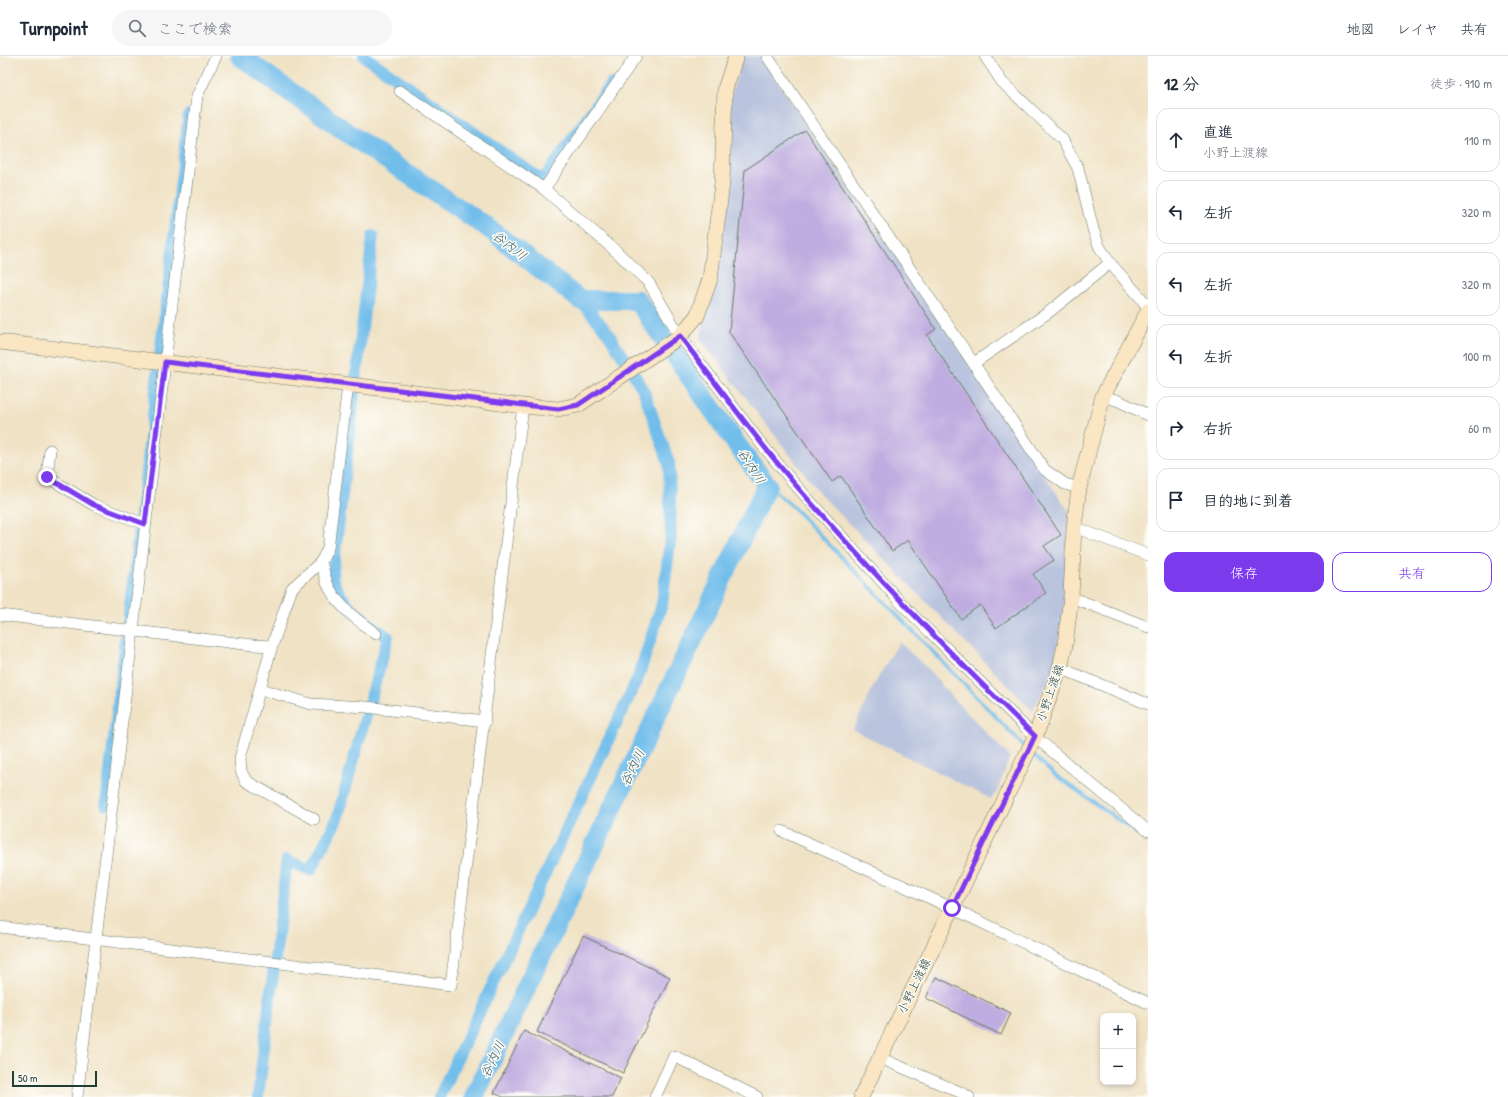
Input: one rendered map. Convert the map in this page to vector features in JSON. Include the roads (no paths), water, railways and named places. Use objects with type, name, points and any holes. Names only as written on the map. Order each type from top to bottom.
[{"type":"street","points":[[77,1097],[197,96],[216,56]]},
{"type":"street","points":[[544,189],[636,56]]},
{"type":"street","points":[[0,342],[523,406],[558,409],[578,405],[678,338],[697,316],[710,279],[722,183],[725,89],[736,56]]},
{"type":"street","points":[[767,56],[1045,470],[1065,484],[1079,488]]},
{"type":"street","points":[[984,56],[1002,82],[1062,139],[1078,168],[1093,230],[1099,246],[1110,263],[1141,298],[1148,310]]},
{"type":"street","points":[[400,91],[544,189],[618,252],[648,283],[678,338],[792,481],[902,604],[1035,736],[1148,831]]},
{"type":"street","points":[[974,363],[1049,312],[1110,263]]},
{"type":"street","name":"小野上渡線","points":[[862,1097],[1035,736],[1060,668],[1065,644],[1071,597],[1074,527],[1079,488],[1102,396],[1148,310]]},
{"type":"street","points":[[314,819],[246,781],[240,771],[240,758],[272,646],[292,588],[321,562],[328,548],[348,385]]},
{"type":"street","points":[[1102,396],[1119,401],[1148,415]]},
{"type":"street","points":[[0,927],[451,985],[523,406]]},
{"type":"street","points":[[50,450],[47,477],[94,505],[145,524]]},
{"type":"street","points":[[1074,527],[1148,555]]},
{"type":"street","points":[[321,562],[329,588],[337,601],[354,618],[376,634]]},
{"type":"street","points":[[1071,597],[1148,627]]},
{"type":"street","points":[[0,615],[133,632],[272,646]]},
{"type":"street","points":[[1060,668],[1148,704]]},
{"type":"street","points":[[260,689],[311,704],[366,707],[485,721]]},
{"type":"street","points":[[782,831],[952,908],[1148,1003]]},
{"type":"street","points":[[654,1097],[674,1056],[757,1097]]},
{"type":"street","points":[[880,1058],[969,1097]]},
{"type":"waterway","name":"谷内川","points":[[240,56],[369,148],[487,227],[580,300],[637,300],[737,445],[767,485],[474,1097]]},
{"type":"waterway","points":[[364,56],[543,181],[611,84]]},
{"type":"waterway","points":[[106,805],[189,115]]},
{"type":"waterway","points":[[258,1097],[287,860],[311,870],[337,819],[388,637],[355,612],[341,596],[332,578],[373,236]]},
{"type":"waterway","points":[[439,1097],[638,678],[662,604],[671,534],[669,463],[643,389],[608,333],[580,300]]},
{"type":"waterway","points":[[767,485],[792,506],[1025,747]]},
{"type":"waterway","points":[[1031,753],[1054,774],[1148,841]]}]
